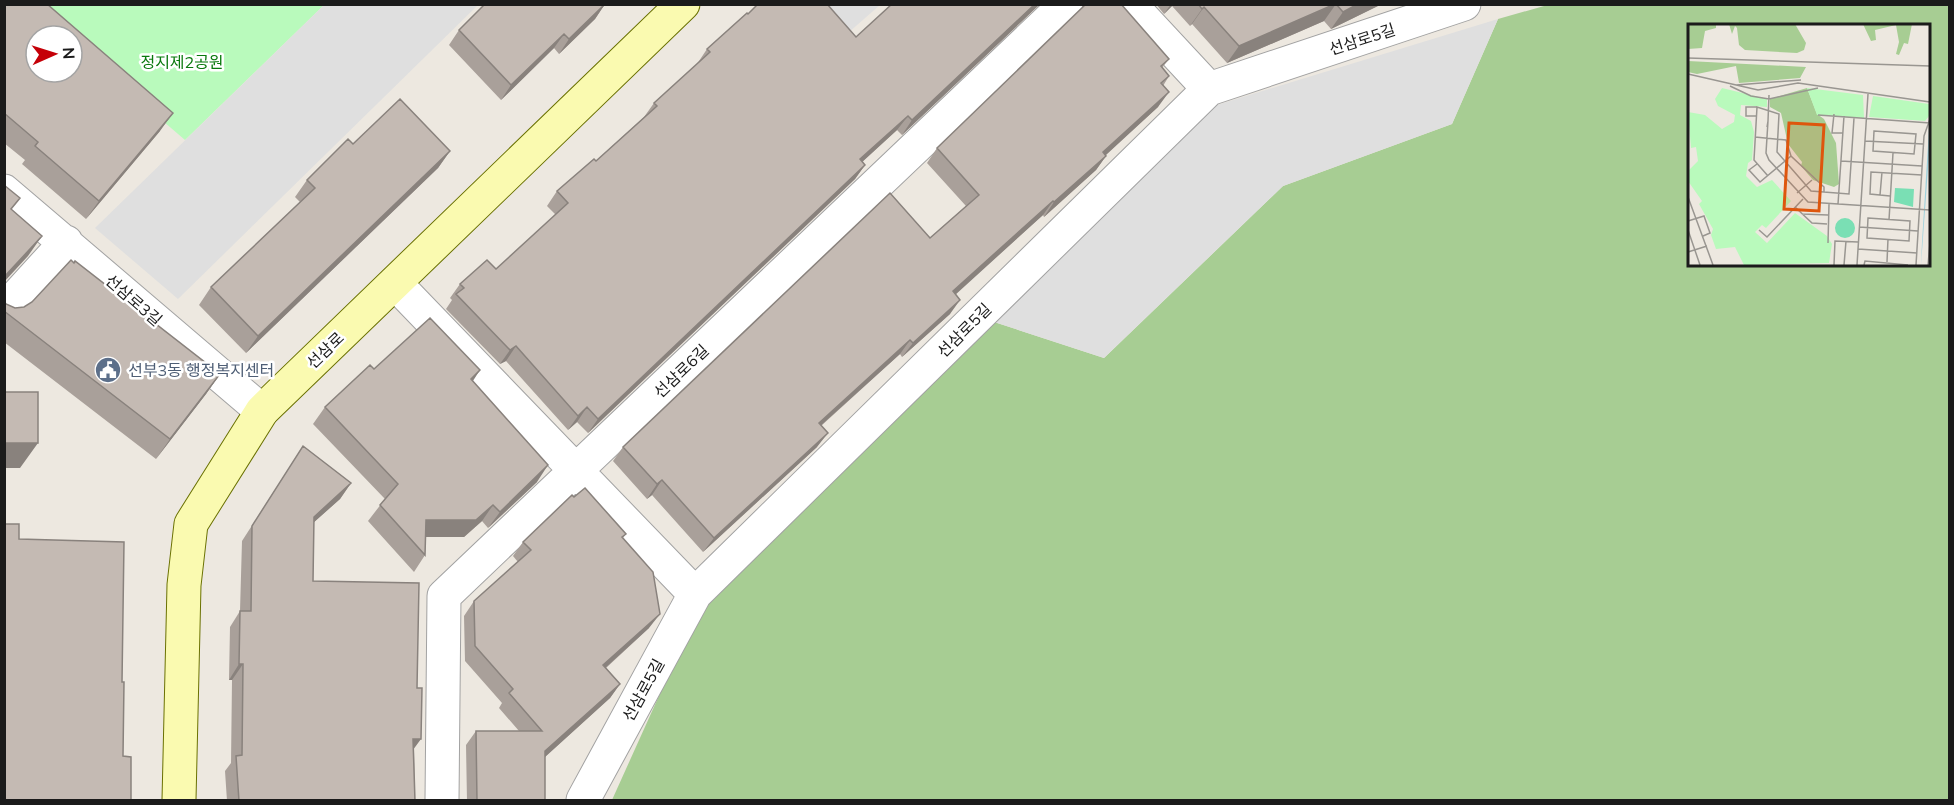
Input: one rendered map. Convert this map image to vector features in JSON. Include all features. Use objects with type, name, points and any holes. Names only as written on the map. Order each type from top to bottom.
[{"type":"street","name":"선삼로","points":[[179,801],[184,585],[191,524],[262,411],[682,4]]},
{"type":"street","name":"선삼로6길","points":[[442,801],[444,596],[1066,4]]},
{"type":"street","points":[[1130,4],[1209,89]]},
{"type":"street","name":"선삼로5길","points":[[583,801],[695,594],[1209,89],[1464,4]]},
{"type":"street","name":"선삼로3길","points":[[4,191],[262,411]]},
{"type":"street","points":[[4,310],[66,242]]},
{"type":"street","points":[[394,283],[695,594]]},
{"type":"green space","points":[[1551,4],[1949,5],[1949,800],[612,800],[695,616],[991,321],[1104,358],[1283,186],[1452,124],[1498,19]]},
{"type":"green space","name":"정지제2공원","points":[[28,5],[324,5],[185,140],[84,53],[84,24],[55,24]]},
{"type":"shaded area","points":[[324,5],[478,5],[178,299],[95,228]]},
{"type":"shaded area","points":[[822,5],[880,5],[848,33]]},
{"type":"shaded area","points":[[1498,19],[1452,124],[1283,186],[1104,358],[991,321],[1207,108]]},
{"type":"building","points":[[4,4],[47,4],[70,24],[24,24],[24,84],[84,84],[84,36],[173,113],[99,201],[35,146],[38,142],[4,113]]},
{"type":"building","points":[[485,4],[605,4],[569,39],[564,34],[511,85],[459,30]]},
{"type":"building","points":[[758,4],[827,4],[856,37],[892,4],[1035,4],[912,120],[908,116],[860,159],[865,165],[598,419],[587,407],[578,416],[516,346],[510,350],[456,294],[464,288],[460,284],[487,260],[496,269],[568,203],[557,191],[594,159],[596,161],[657,106],[654,103],[710,52],[707,49]]},
{"type":"building","points":[[1086,4],[1121,4],[1169,59],[1161,66],[1169,76],[1161,83],[1169,92],[1103,152],[1106,156],[953,291],[960,300],[913,343],[910,340],[819,423],[828,433],[714,538],[662,480],[657,484],[623,447],[890,193],[930,238],[979,195],[937,148]]},
{"type":"building","points":[[1198,4],[1335,4],[1239,46],[1204,7],[1202,9]]},
{"type":"building","points":[[1336,4],[1358,4],[1343,12]]},
{"type":"building","points":[[400,99],[450,151],[258,336],[211,287],[315,188],[307,180],[348,139],[353,144]]},
{"type":"building","points":[[4,185],[20,198],[11,209],[42,236],[4,277]]},
{"type":"building","name":"선부3동 행정복지센터","points":[[71,260],[220,374],[170,439],[4,311],[4,301],[15,308],[24,307],[32,302]]},
{"type":"building","points":[[430,318],[480,370],[471,379],[548,465],[500,512],[493,505],[476,520],[426,520],[425,555],[380,505],[398,484],[325,407],[370,365],[374,369]]},
{"type":"building","points":[[4,392],[38,392],[38,443],[4,443]]},
{"type":"building","points":[[303,446],[351,483],[314,517],[313,581],[419,583],[417,688],[422,688],[421,739],[413,739],[415,801],[239,801],[236,756],[242,755],[243,664],[239,664],[240,611],[251,611],[252,526]]},
{"type":"building","points":[[585,488],[626,534],[622,537],[653,572],[660,614],[603,665],[620,684],[545,751],[545,801],[477,801],[476,731],[542,731],[509,693],[513,689],[475,646],[474,601],[531,550],[523,542],[572,495],[574,497]]},
{"type":"building","points":[[4,524],[19,524],[19,539],[124,542],[123,756],[131,757],[131,801],[4,801]]},
{"type":"place","name":"선부3동 행정복지센터","points":[[108,370]]}]
